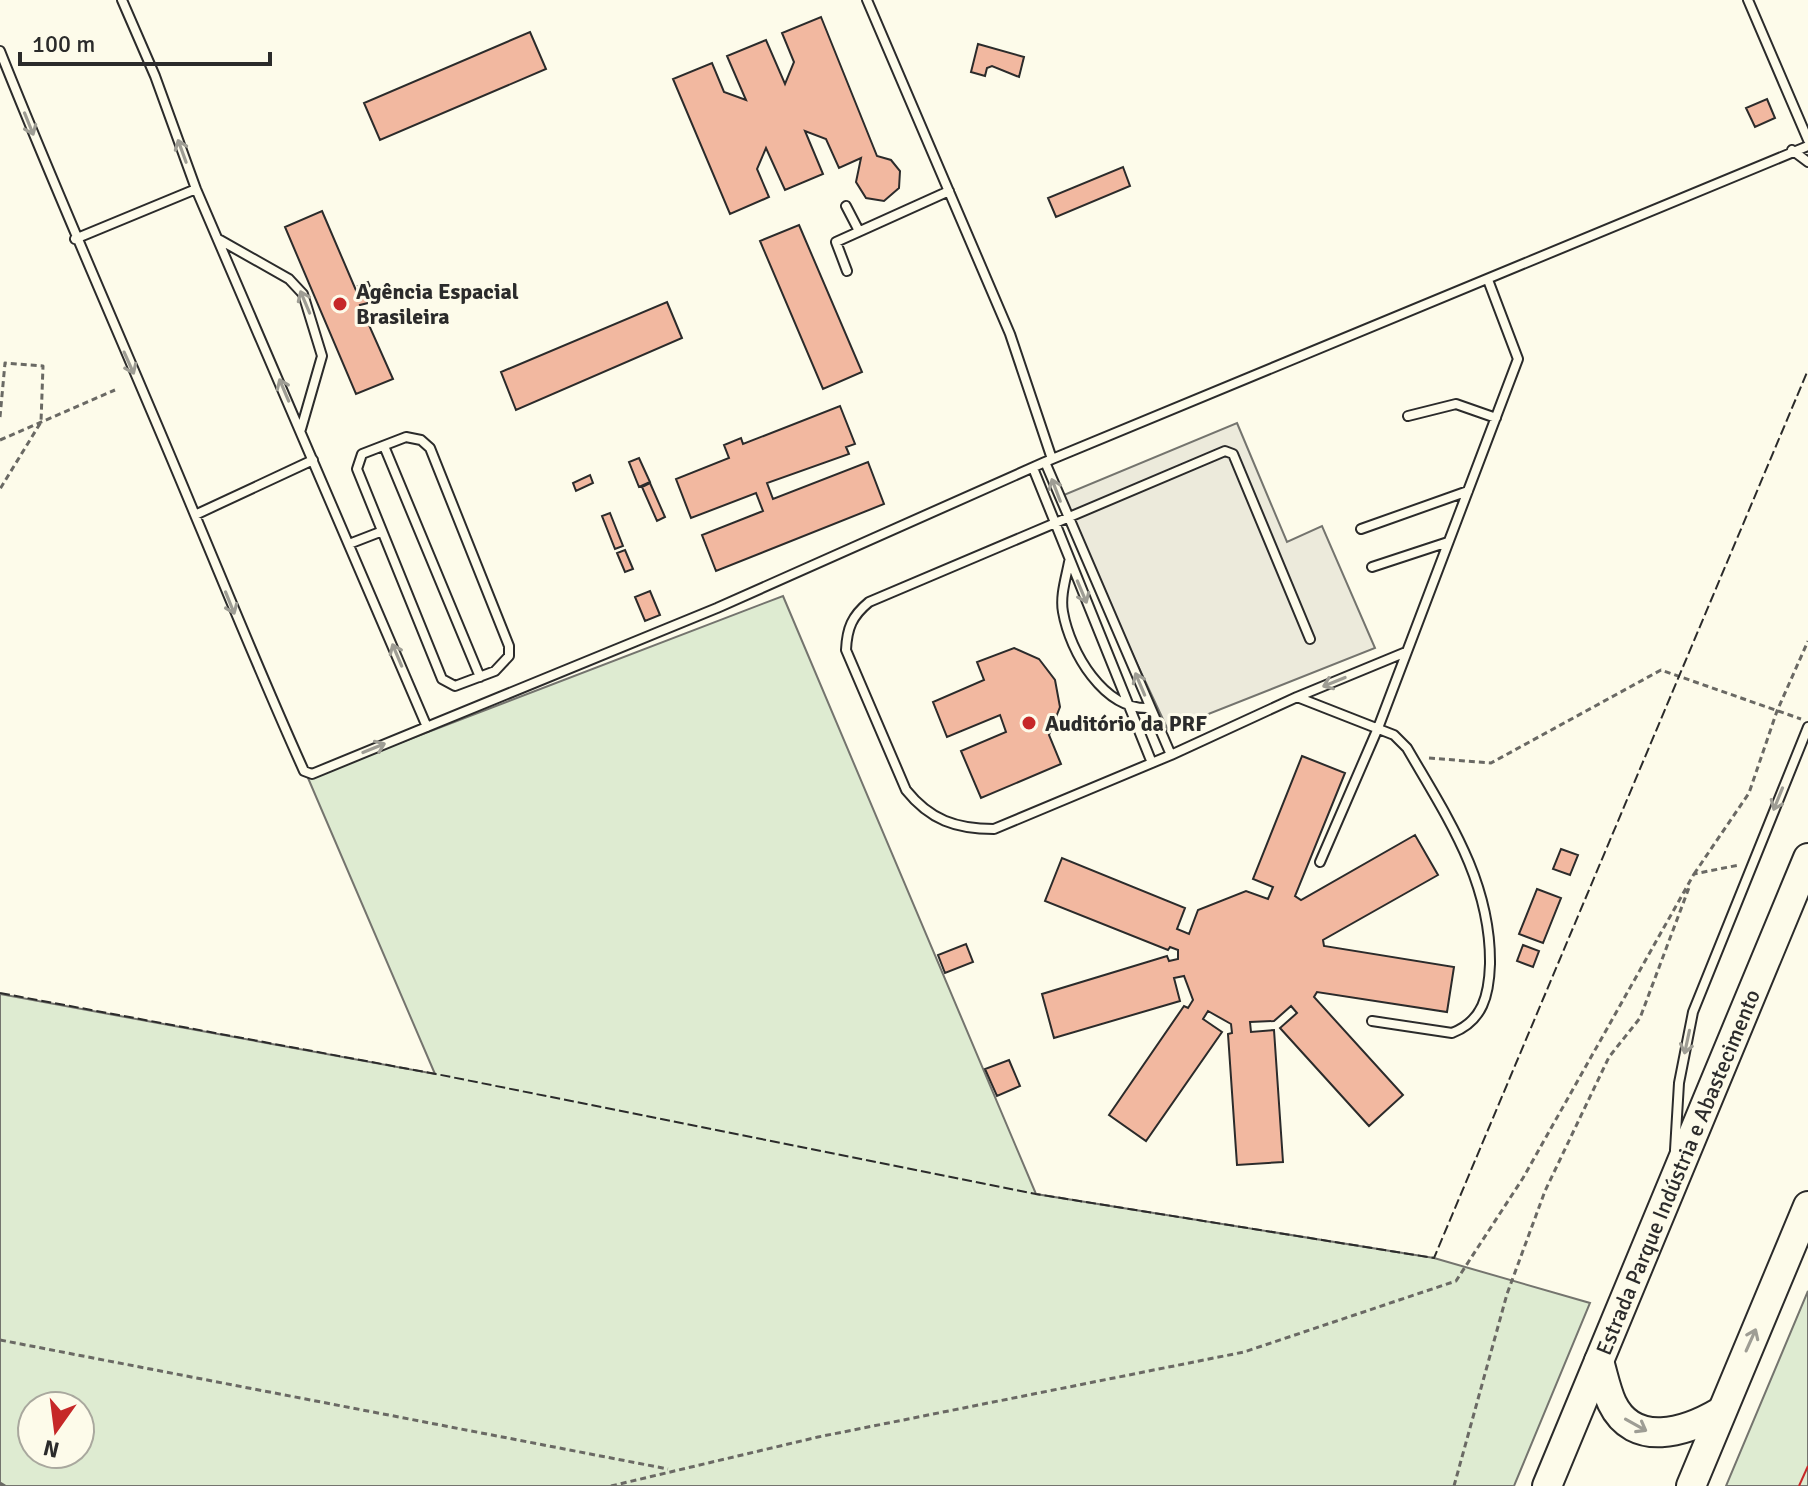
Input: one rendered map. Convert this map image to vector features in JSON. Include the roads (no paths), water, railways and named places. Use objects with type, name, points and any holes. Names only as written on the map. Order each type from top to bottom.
[{"type":"highway","name":"Estrada Parque Indústria e Abastecimento","points":[[1547,1486],[1808,858]]},
{"type":"highway","points":[[1694,1480],[1720,1412],[1794,1255],[1808,1206]]},
{"type":"highway","points":[[1599,1361],[1612,1404],[1626,1422],[1649,1432],[1683,1430],[1720,1412]]},
{"type":"lane","points":[[122,0],[155,76],[196,189],[427,727]]},
{"type":"lane","points":[[867,0],[1010,334],[1067,519],[1171,755]]},
{"type":"lane","points":[[0,51],[75,239],[195,515],[246,644],[304,771],[312,774],[717,608],[1048,461],[1488,280],[1808,143],[1748,0]]},
{"type":"lane","points":[[1792,150],[1808,162]]},
{"type":"lane","points":[[75,239],[196,189]]},
{"type":"lane","points":[[847,271],[836,242],[949,191]]},
{"type":"lane","points":[[846,206],[859,231]]},
{"type":"lane","points":[[220,240],[289,279],[303,294],[322,356],[301,430]]},
{"type":"lane","points":[[1320,862],[1378,728],[1518,359],[1488,280]]},
{"type":"lane","points":[[1408,416],[1456,404],[1496,418]]},
{"type":"lane","points":[[414,437],[430,448],[509,646],[504,663],[480,677],[455,686],[442,679],[357,469],[362,454],[384,446],[414,437]]},
{"type":"lane","points":[[384,446],[480,677]]},
{"type":"lane","points":[[1310,639],[1249,489],[1229,452],[1221,452],[869,602],[854,614],[847,632],[846,650],[906,790],[920,808],[941,822],[970,829],[994,829],[1406,652]]},
{"type":"lane","points":[[195,515],[313,460]]},
{"type":"lane","points":[[1033,468],[1152,763]]},
{"type":"lane","points":[[1361,529],[1468,491]]},
{"type":"lane","points":[[349,544],[380,532]]},
{"type":"lane","points":[[1372,567],[1448,542]]},
{"type":"lane","points":[[1069,561],[1063,614],[1085,667],[1095,681],[1131,708],[1150,708]]},
{"type":"lane","points":[[1297,697],[1394,735],[1412,757],[1464,846],[1485,900],[1490,939],[1486,1001],[1478,1016],[1452,1033],[1372,1021]]},
{"type":"lane","points":[[1672,1186],[1679,1083],[1693,1012],[1808,724]]},
{"type":"place","name":"Agência Espacial Brasileira","points":[[340,304]]},
{"type":"place","name":"Auditório da PRF","points":[[1029,723]]}]
